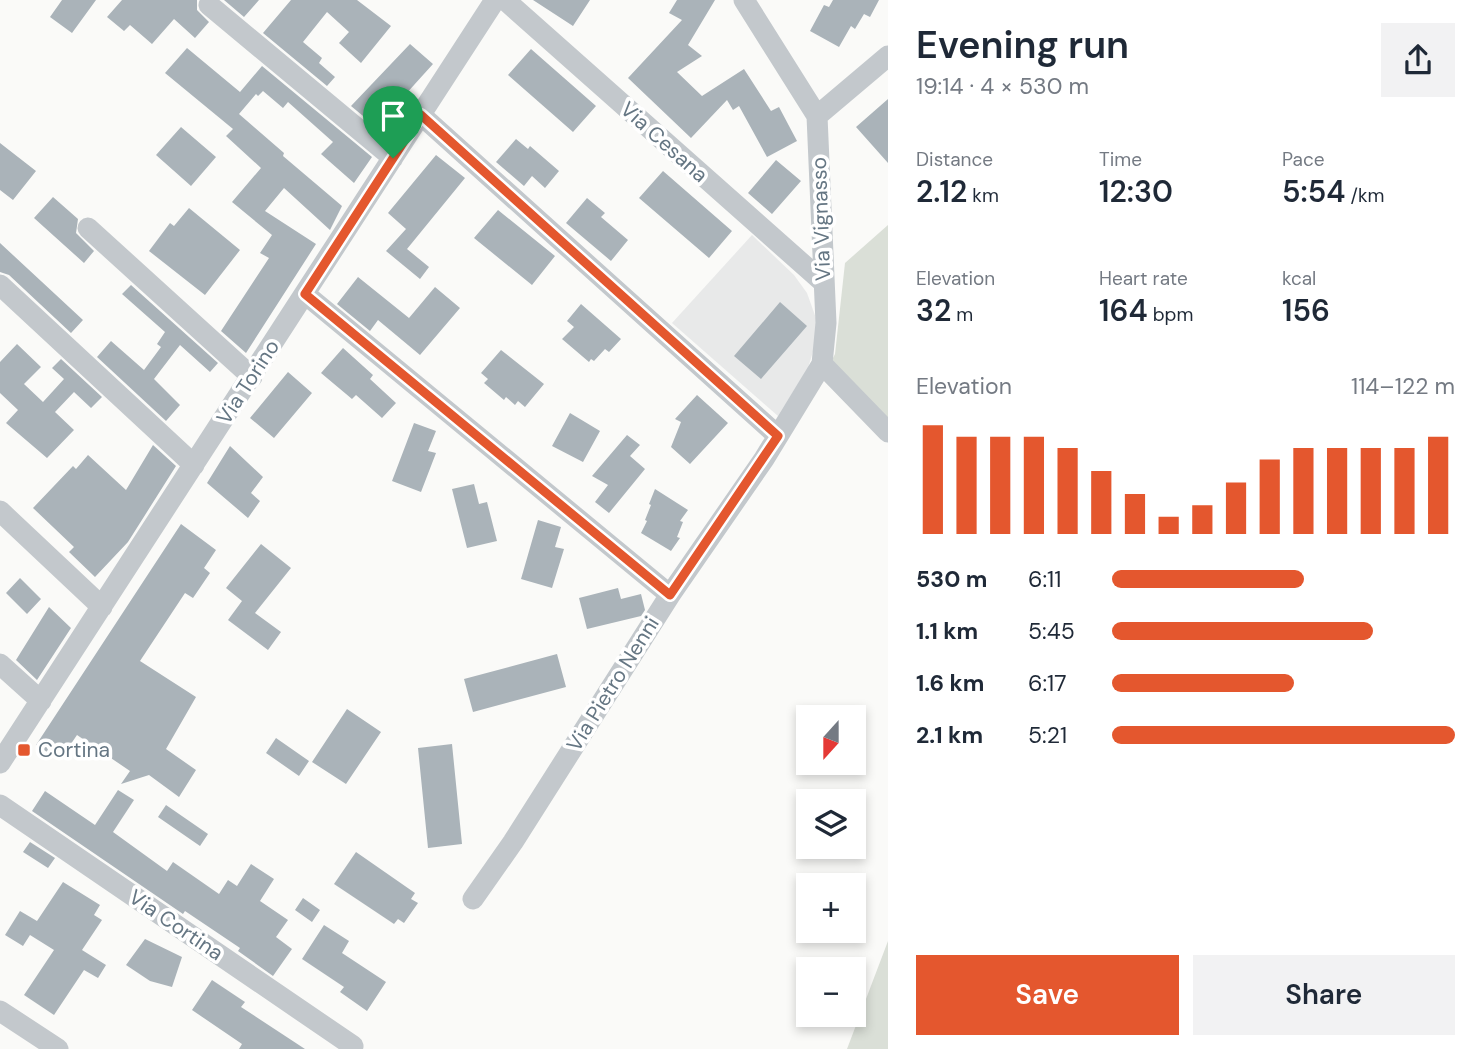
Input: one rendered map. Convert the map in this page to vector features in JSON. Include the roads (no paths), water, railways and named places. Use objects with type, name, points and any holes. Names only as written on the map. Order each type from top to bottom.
[{"type":"street","name":"Via Vignasso","points":[[744,0],[817,116],[827,343],[822,364]]},
{"type":"street","points":[[493,2],[516,24]]},
{"type":"street","name":"Via Torino","points":[[0,763],[493,2]]},
{"type":"street","name":"Via Cesana","points":[[493,2],[824,283]]},
{"type":"street","points":[[209,5],[393,158]]},
{"type":"street","points":[[817,116],[888,56]]},
{"type":"street","points":[[421,115],[778,436]]},
{"type":"street","points":[[88,228],[252,377]]},
{"type":"street","points":[[0,285],[194,465]]},
{"type":"street","points":[[305,294],[670,595]]},
{"type":"street","points":[[822,364],[888,432]]},
{"type":"street","name":"Via Pietro Nenni","points":[[473,899],[513,842],[670,595],[778,436],[822,364]]},
{"type":"street","points":[[0,511],[102,607]]},
{"type":"street","points":[[0,664],[41,701]]},
{"type":"street","name":"Via Cortina","points":[[0,805],[353,1045]]},
{"type":"street","points":[[0,1011],[58,1049]]},
{"type":"place","name":"Cortina","points":[[24,750]]}]
